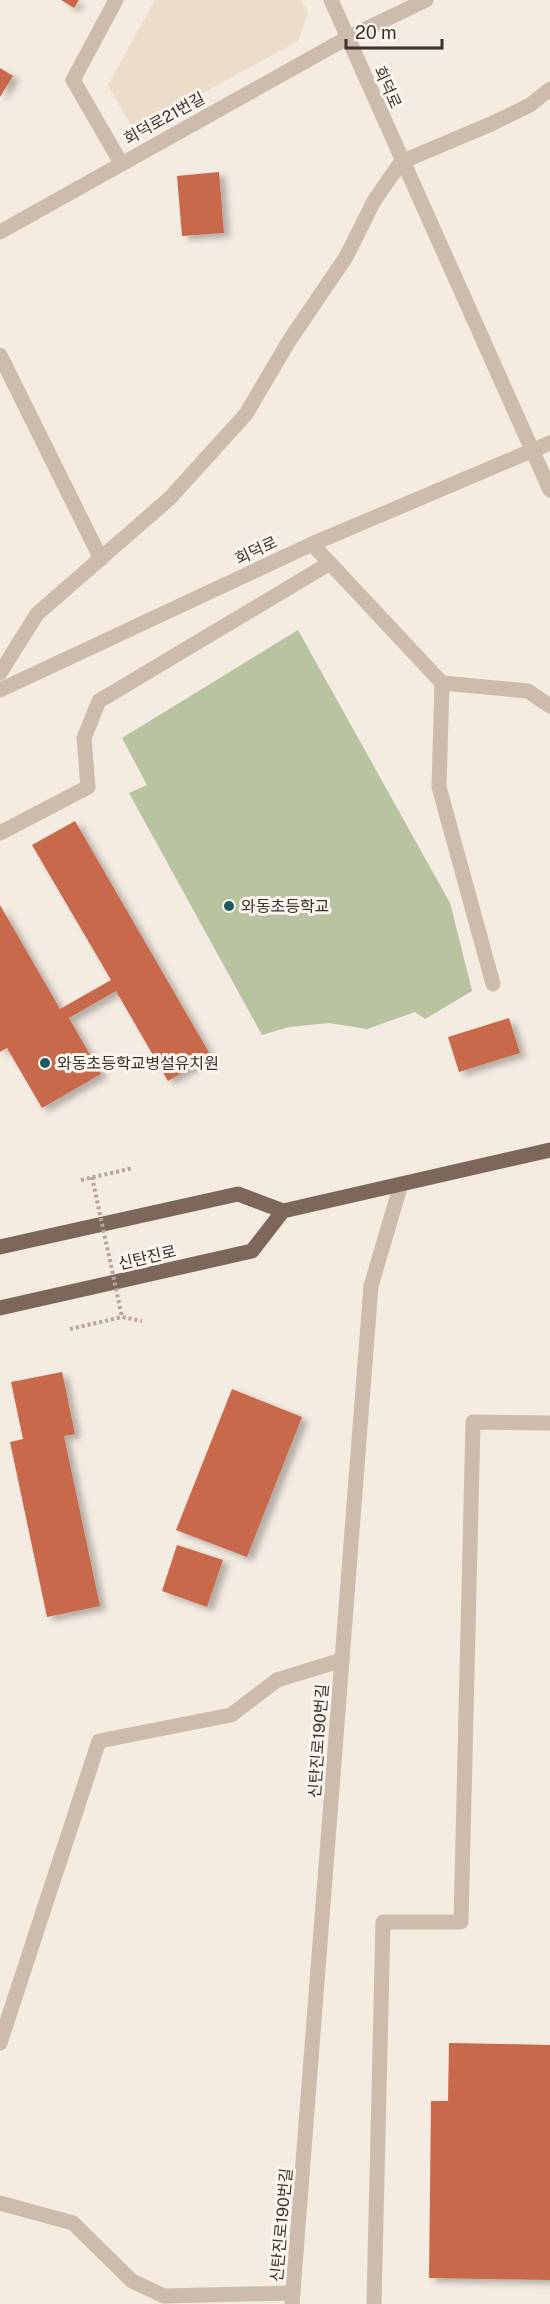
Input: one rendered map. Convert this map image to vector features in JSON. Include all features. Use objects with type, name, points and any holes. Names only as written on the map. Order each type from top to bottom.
[{"type":"main road","points":[[0,1246],[238,1194],[283,1211],[550,1150]]},
{"type":"main road","name":"신탄진로","points":[[0,1308],[252,1251],[283,1211]]},
{"type":"street","points":[[116,0],[73,81],[121,163]]},
{"type":"street","name":"회덕로","points":[[331,0],[401,162],[550,490]]},
{"type":"street","name":"회덕로21번길","points":[[0,232],[347,38],[426,0]]},
{"type":"street","points":[[0,673],[37,614],[170,498],[246,414],[289,341],[346,257],[374,201],[401,162],[530,105],[550,89]]},
{"type":"street","points":[[0,355],[101,560]]},
{"type":"street","name":"회덕로","points":[[0,690],[312,544],[550,442]]},
{"type":"street","points":[[312,544],[442,682],[528,691],[550,706]]},
{"type":"street","points":[[0,833],[88,787],[84,738],[99,701],[330,563]]},
{"type":"street","points":[[442,682],[439,787],[493,984]]},
{"type":"street","name":"신탄진로190번길","points":[[292,2299],[371,1286],[401,1184]]},
{"type":"street","points":[[374,2304],[383,1922],[462,1922],[473,1422],[550,1423]]},
{"type":"street","points":[[0,2043],[99,1741],[231,1715],[277,1680],[342,1660]]},
{"type":"street","points":[[0,2203],[73,2223],[132,2280],[164,2296],[292,2299]]},
{"type":"path","points":[[81,1180],[133,1168]]},
{"type":"path","points":[[92,1177],[122,1317]]},
{"type":"path","points":[[70,1329],[122,1317],[141,1321]]},
{"type":"green space","points":[[298,630],[450,903],[472,991],[425,1019],[415,1012],[367,1029],[329,1023],[289,1027],[262,1035],[129,793],[147,785],[122,738]]},
{"type":"shaded area","points":[[155,0],[301,0],[308,13],[298,41],[134,131],[108,85]]},
{"type":"building","points":[[61,0],[79,0],[74,8]]},
{"type":"building","points":[[0,68],[13,76],[0,97]]},
{"type":"building","points":[[219,172],[224,233],[182,236],[177,176]]},
{"type":"building","points":[[75,821],[211,1056],[168,1081],[116,991],[69,1018],[101,1074],[42,1108],[7,1048],[0,1052],[0,905],[60,1009],[111,980],[32,845]]},
{"type":"building","points":[[509,1018],[520,1053],[459,1072],[448,1037]]},
{"type":"building","points":[[62,1372],[75,1434],[64,1436],[100,1606],[47,1617],[10,1442],[23,1439],[11,1382]]},
{"type":"building","points":[[232,1389],[302,1417],[247,1557],[176,1530]]},
{"type":"building","points":[[177,1545],[223,1560],[207,1607],[162,1591]]},
{"type":"building","points":[[449,2043],[550,2045],[550,2280],[429,2278],[431,2101],[448,2101]]},
{"type":"place","name":"와동초등학교","points":[[229,906]]},
{"type":"place","name":"와동초등학교병설유치원","points":[[45,1063]]}]
